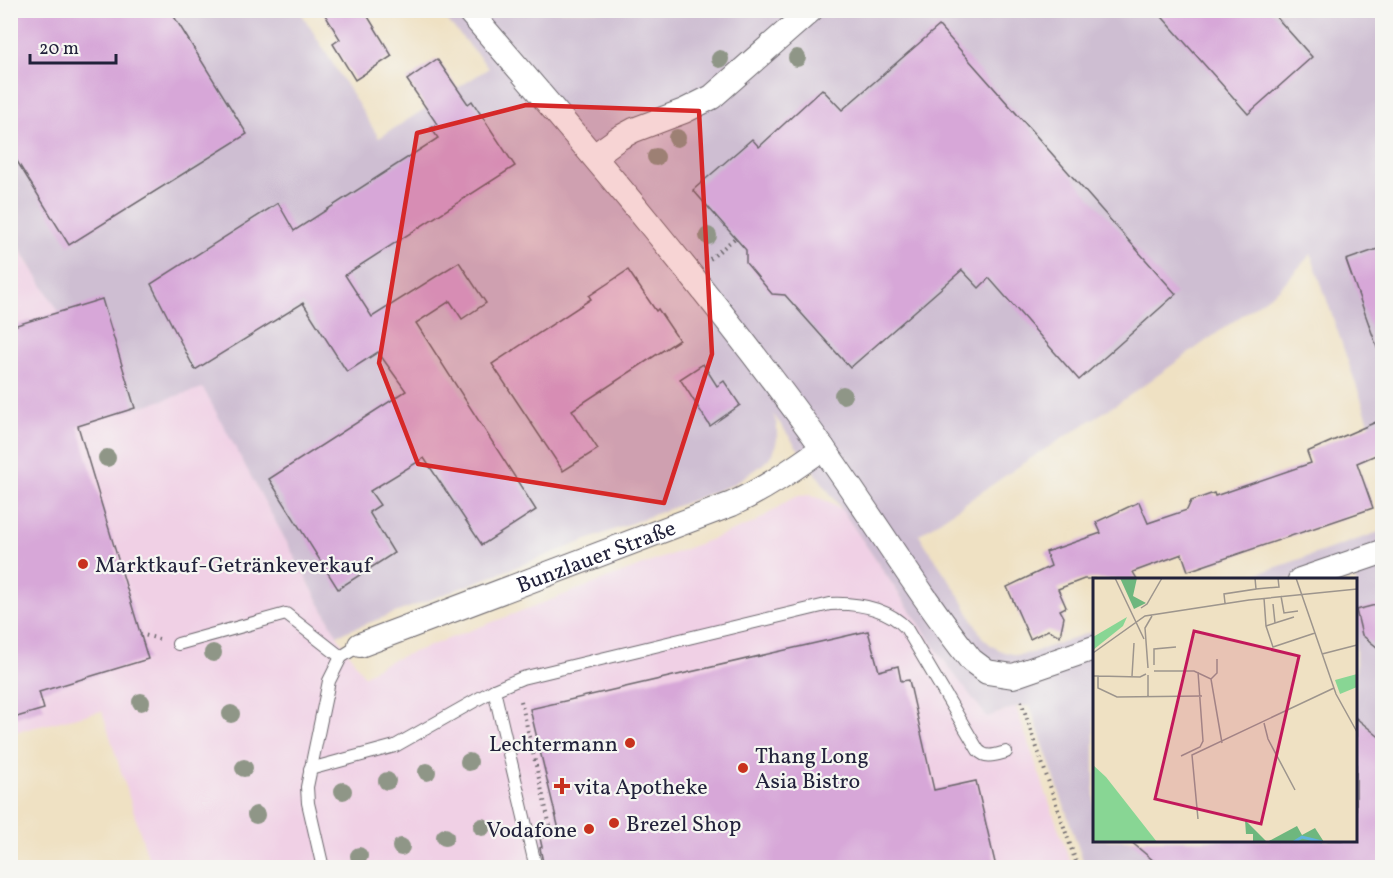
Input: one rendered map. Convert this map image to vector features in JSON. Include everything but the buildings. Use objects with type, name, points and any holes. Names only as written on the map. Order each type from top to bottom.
[{"type":"street","points":[[468,10],[594,156],[692,275],[823,448],[966,655],[977,666],[1006,676],[1093,649]]},
{"type":"street","points":[[594,156],[634,130],[684,111],[712,96],[811,10]]},
{"type":"street","name":"Bunzlauer Straße","points":[[350,651],[732,504],[757,493],[783,477],[823,448]]},
{"type":"street","points":[[1303,578],[1383,552]]},
{"type":"lane","points":[[310,769],[395,746],[516,680],[830,604],[854,604],[886,613],[898,619],[906,628],[982,755],[1006,752]]},
{"type":"lane","points":[[178,644],[286,614],[350,651],[329,681],[307,787],[308,803],[323,867]]},
{"type":"lane","points":[[494,690],[536,867]]},
{"type":"path","points":[[692,275],[735,238]]},
{"type":"path","points":[[1006,676],[1078,867]]},
{"type":"path","points":[[516,680],[550,826]]},
{"type":"highlighted area","points":[[526,105],[699,111],[712,354],[664,503],[418,464],[379,363],[417,133]]},
{"type":"shaded area","points":[[11,11],[300,11],[379,138],[489,68],[439,11],[1382,11],[1382,460],[1311,254],[1279,289],[1123,400],[1028,460],[919,535],[959,595],[982,637],[992,646],[1017,655],[1031,653],[1093,631],[1093,842],[1357,842],[1357,578],[1245,578],[1382,531],[1382,867],[1085,867],[1030,706],[1016,707],[987,717],[950,669],[842,510],[773,414],[777,425],[777,440],[773,454],[763,464],[732,485],[337,635],[203,388],[11,446],[59,312],[11,234]]},
{"type":"shaded area","points":[[10,234],[60,312],[10,327]]},
{"type":"shaded area","points":[[203,387],[337,635],[364,676],[392,660],[754,523],[798,496],[811,495],[832,503],[842,510],[950,669],[997,714],[1016,707],[1072,867],[151,867],[102,711],[11,733],[10,446]]},
{"type":"place","name":"Marktkauf-Getränkeverkauf","points":[[83,564]]},
{"type":"place","name":"Lechtermann","points":[[630,743]]},
{"type":"place","name":"Thang Long Asia Bistro","points":[[743,768]]},
{"type":"place","name":"vita Apotheke","points":[[562,786]]},
{"type":"place","name":"Brezel Shop","points":[[614,823]]},
{"type":"place","name":"Vodafone","points":[[589,829]]}]
